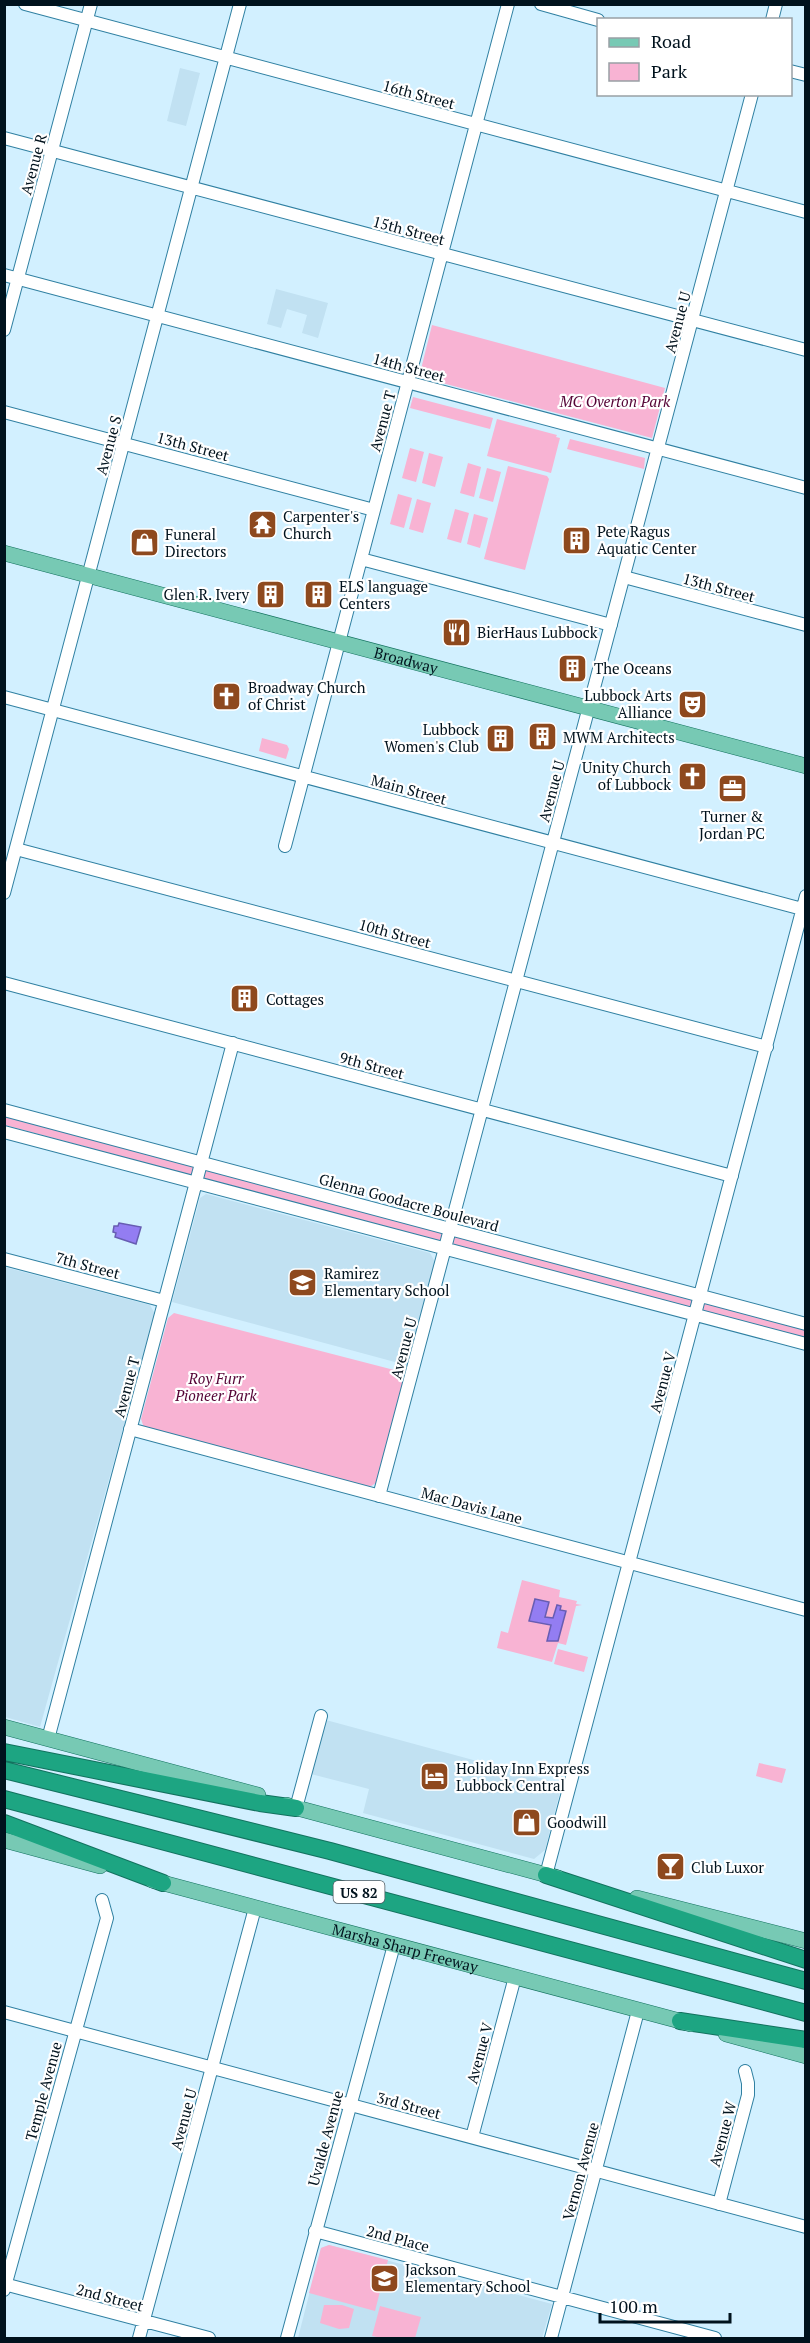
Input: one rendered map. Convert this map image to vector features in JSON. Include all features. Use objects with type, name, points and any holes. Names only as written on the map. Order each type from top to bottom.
[{"type":"highway","points":[[4,1752],[260,1803],[296,1808]]},
{"type":"highway","name":"US 82","points":[[4,1770],[330,1851],[806,1981]]},
{"type":"highway","name":"US 82","points":[[4,1799],[806,2013]]},
{"type":"highway","points":[[4,1823],[163,1883]]},
{"type":"highway","points":[[546,1875],[806,1960]]},
{"type":"highway","points":[[680,2021],[806,2040]]},
{"type":"main road","name":"Broadway","points":[[4,553],[806,766]]},
{"type":"main road","points":[[4,1727],[546,1875],[806,1941]]},
{"type":"main road","name":"Marsha Sharp Freeway","points":[[4,1840],[806,2056]]},
{"type":"street","name":"16th Street","points":[[26,4],[806,212]]},
{"type":"street","name":"Avenue R","points":[[4,330],[91,4]]},
{"type":"street","name":"Avenue S","points":[[4,893],[240,4]]},
{"type":"street","name":"Avenue T","points":[[285,846],[508,4]]},
{"type":"street","points":[[541,4],[597,20]]},
{"type":"street","name":"Avenue U","points":[[379,1496],[752,96]]},
{"type":"street","name":"15th Street","points":[[4,138],[806,350]]},
{"type":"street","name":"14th Street","points":[[4,275],[806,488]]},
{"type":"street","name":"13th Street","points":[[4,412],[374,510]]},
{"type":"street","points":[[361,559],[611,625]]},
{"type":"street","name":"13th Street","points":[[624,577],[806,625]]},
{"type":"street","name":"Main Street","points":[[4,697],[804,909]]},
{"type":"street","name":"10th Street","points":[[16,849],[767,1047]]},
{"type":"street","name":"Avenue V","points":[[546,1875],[806,896]]},
{"type":"street","name":"9th Street","points":[[4,983],[732,1176]]},
{"type":"street","name":"Avenue T","points":[[48,1739],[232,1043]]},
{"type":"street","name":"Glenna Goodacre Boulevard","points":[[4,1110],[806,1324]]},
{"type":"street","points":[[4,1132],[806,1344]]},
{"type":"street","name":"7th Street","points":[[4,1259],[164,1301]]},
{"type":"street","name":"Mac Davis Lane","points":[[130,1429],[806,1610]]},
{"type":"street","points":[[296,1808],[321,1716]]},
{"type":"street","name":"Temple Avenue","points":[[5,2286],[107,1918],[102,1900]]},
{"type":"street","name":"Avenue U","points":[[140,2338],[255,1908]]},
{"type":"street","name":"Uvalde Avenue","points":[[287,2338],[394,1945]]},
{"type":"street","name":"Avenue V","points":[[472,2137],[515,1977]]},
{"type":"street","name":"Vernon Avenue","points":[[551,2338],[638,2011]]},
{"type":"street","name":"3rd Street","points":[[4,2012],[806,2227]]},
{"type":"street","name":"Avenue W","points":[[719,2204],[748,2095],[745,2071]]},
{"type":"street","name":"2nd Place","points":[[315,2231],[716,2338]]},
{"type":"street","name":"2nd Street","points":[[5,2286],[209,2338]]},
{"type":"shaded area","points":[[180,68],[200,73],[186,126],[167,121]]},
{"type":"shaded area","points":[[276,289],[328,303],[318,338],[302,333],[307,315],[287,309],[281,328],[267,324]]},
{"type":"shaded area","name":"Ramirez Elementary School","points":[[206,1194],[430,1253],[435,1262],[406,1365],[172,1302],[200,1198]]},
{"type":"shaded area","points":[[119,1223],[141,1227],[136,1244],[115,1237],[114,1226],[118,1226]]},
{"type":"shaded area","points":[[4,1267],[150,1305],[155,1314],[40,1727],[5,1717]]},
{"type":"shaded area","points":[[535,1599],[549,1602],[545,1617],[553,1618],[557,1605],[561,1606],[560,1610],[566,1611],[558,1641],[547,1641],[551,1625],[529,1621]]},
{"type":"shaded area","points":[[326,1720],[562,1784],[545,1850],[534,1859],[363,1813],[369,1789],[311,1774]]},
{"type":"shaded area","name":"Jackson Elementary School","points":[[329,2245],[552,2304],[542,2338],[298,2338],[321,2248]]},
{"type":"green space","name":"MC Overton Park","points":[[432,325],[665,388],[652,438],[423,378],[420,373]]},
{"type":"green space","points":[[413,397],[493,418],[490,429],[410,408]]},
{"type":"green space","points":[[497,419],[557,435],[556,437],[560,438],[551,473],[487,456]]},
{"type":"green space","points":[[570,439],[645,458],[644,469],[567,449]]},
{"type":"green space","points":[[410,448],[424,452],[416,482],[402,478]]},
{"type":"green space","points":[[429,453],[443,457],[435,487],[422,483]]},
{"type":"green space","points":[[468,463],[481,467],[474,497],[460,493]]},
{"type":"green space","points":[[508,466],[547,476],[549,479],[525,570],[484,559]]},
{"type":"green space","points":[[487,468],[501,472],[493,502],[479,498]]},
{"type":"green space","points":[[398,494],[412,498],[404,528],[390,524]]},
{"type":"green space","points":[[417,499],[431,503],[423,533],[409,529]]},
{"type":"green space","points":[[455,509],[469,513],[461,543],[447,539]]},
{"type":"green space","points":[[474,514],[488,518],[480,548],[467,544]]},
{"type":"green space","points":[[262,738],[287,745],[289,749],[286,759],[259,751]]},
{"type":"green space","points":[[4,1112],[805,1329],[805,1341],[5,1125]]},
{"type":"green space","name":"Roy Furr Pioneer Park","points":[[174,1313],[398,1371],[402,1377],[402,1386],[376,1483],[368,1488],[144,1428],[141,1419],[168,1318]]},
{"type":"green space","points":[[522,1580],[560,1590],[559,1597],[577,1601],[576,1604],[582,1605],[576,1606],[566,1645],[558,1643],[552,1662],[497,1648],[501,1631],[508,1633]]},
{"type":"green space","points":[[558,1649],[588,1657],[584,1672],[554,1664]]},
{"type":"green space","points":[[759,1763],[786,1769],[782,1783],[756,1776]]},
{"type":"green space","points":[[329,2245],[388,2260],[375,2311],[309,2293],[321,2248]]},
{"type":"green space","points":[[324,2305],[342,2305],[354,2309],[349,2328],[339,2329],[320,2323]]},
{"type":"green space","points":[[380,2306],[421,2317],[415,2338],[372,2336]]},
{"type":"place","name":"Carpenter's Church","points":[[262,525]]},
{"type":"place","name":"Pete Ragus Aquatic Center","points":[[576,540]]},
{"type":"place","name":"Funeral Directors","points":[[144,543]]},
{"type":"place","name":"Glen R. Ivery","points":[[270,594]]},
{"type":"place","name":"ELS language Centers","points":[[318,595]]},
{"type":"place","name":"BierHaus Lubbock","points":[[456,632]]},
{"type":"place","name":"The Oceans","points":[[573,668]]},
{"type":"place","name":"Broadway Church of Christ","points":[[227,696]]},
{"type":"place","name":"Lubbock Arts Alliance","points":[[693,704]]},
{"type":"place","name":"MWM Architects","points":[[542,737]]},
{"type":"place","name":"Lubbock Women's Club","points":[[500,738]]},
{"type":"place","name":"Unity Church of Lubbock","points":[[692,776]]},
{"type":"place","name":"Turner & Jordan PC","points":[[732,789]]},
{"type":"place","name":"Cottages","points":[[245,999]]},
{"type":"place","name":"Ramirez Elementary School","points":[[303,1282]]},
{"type":"place","name":"Holiday Inn Express Lubbock Central","points":[[435,1777]]},
{"type":"place","name":"Goodwill","points":[[526,1822]]},
{"type":"place","name":"Club Luxor","points":[[670,1867]]},
{"type":"place","name":"Jackson Elementary School","points":[[384,2278]]}]
